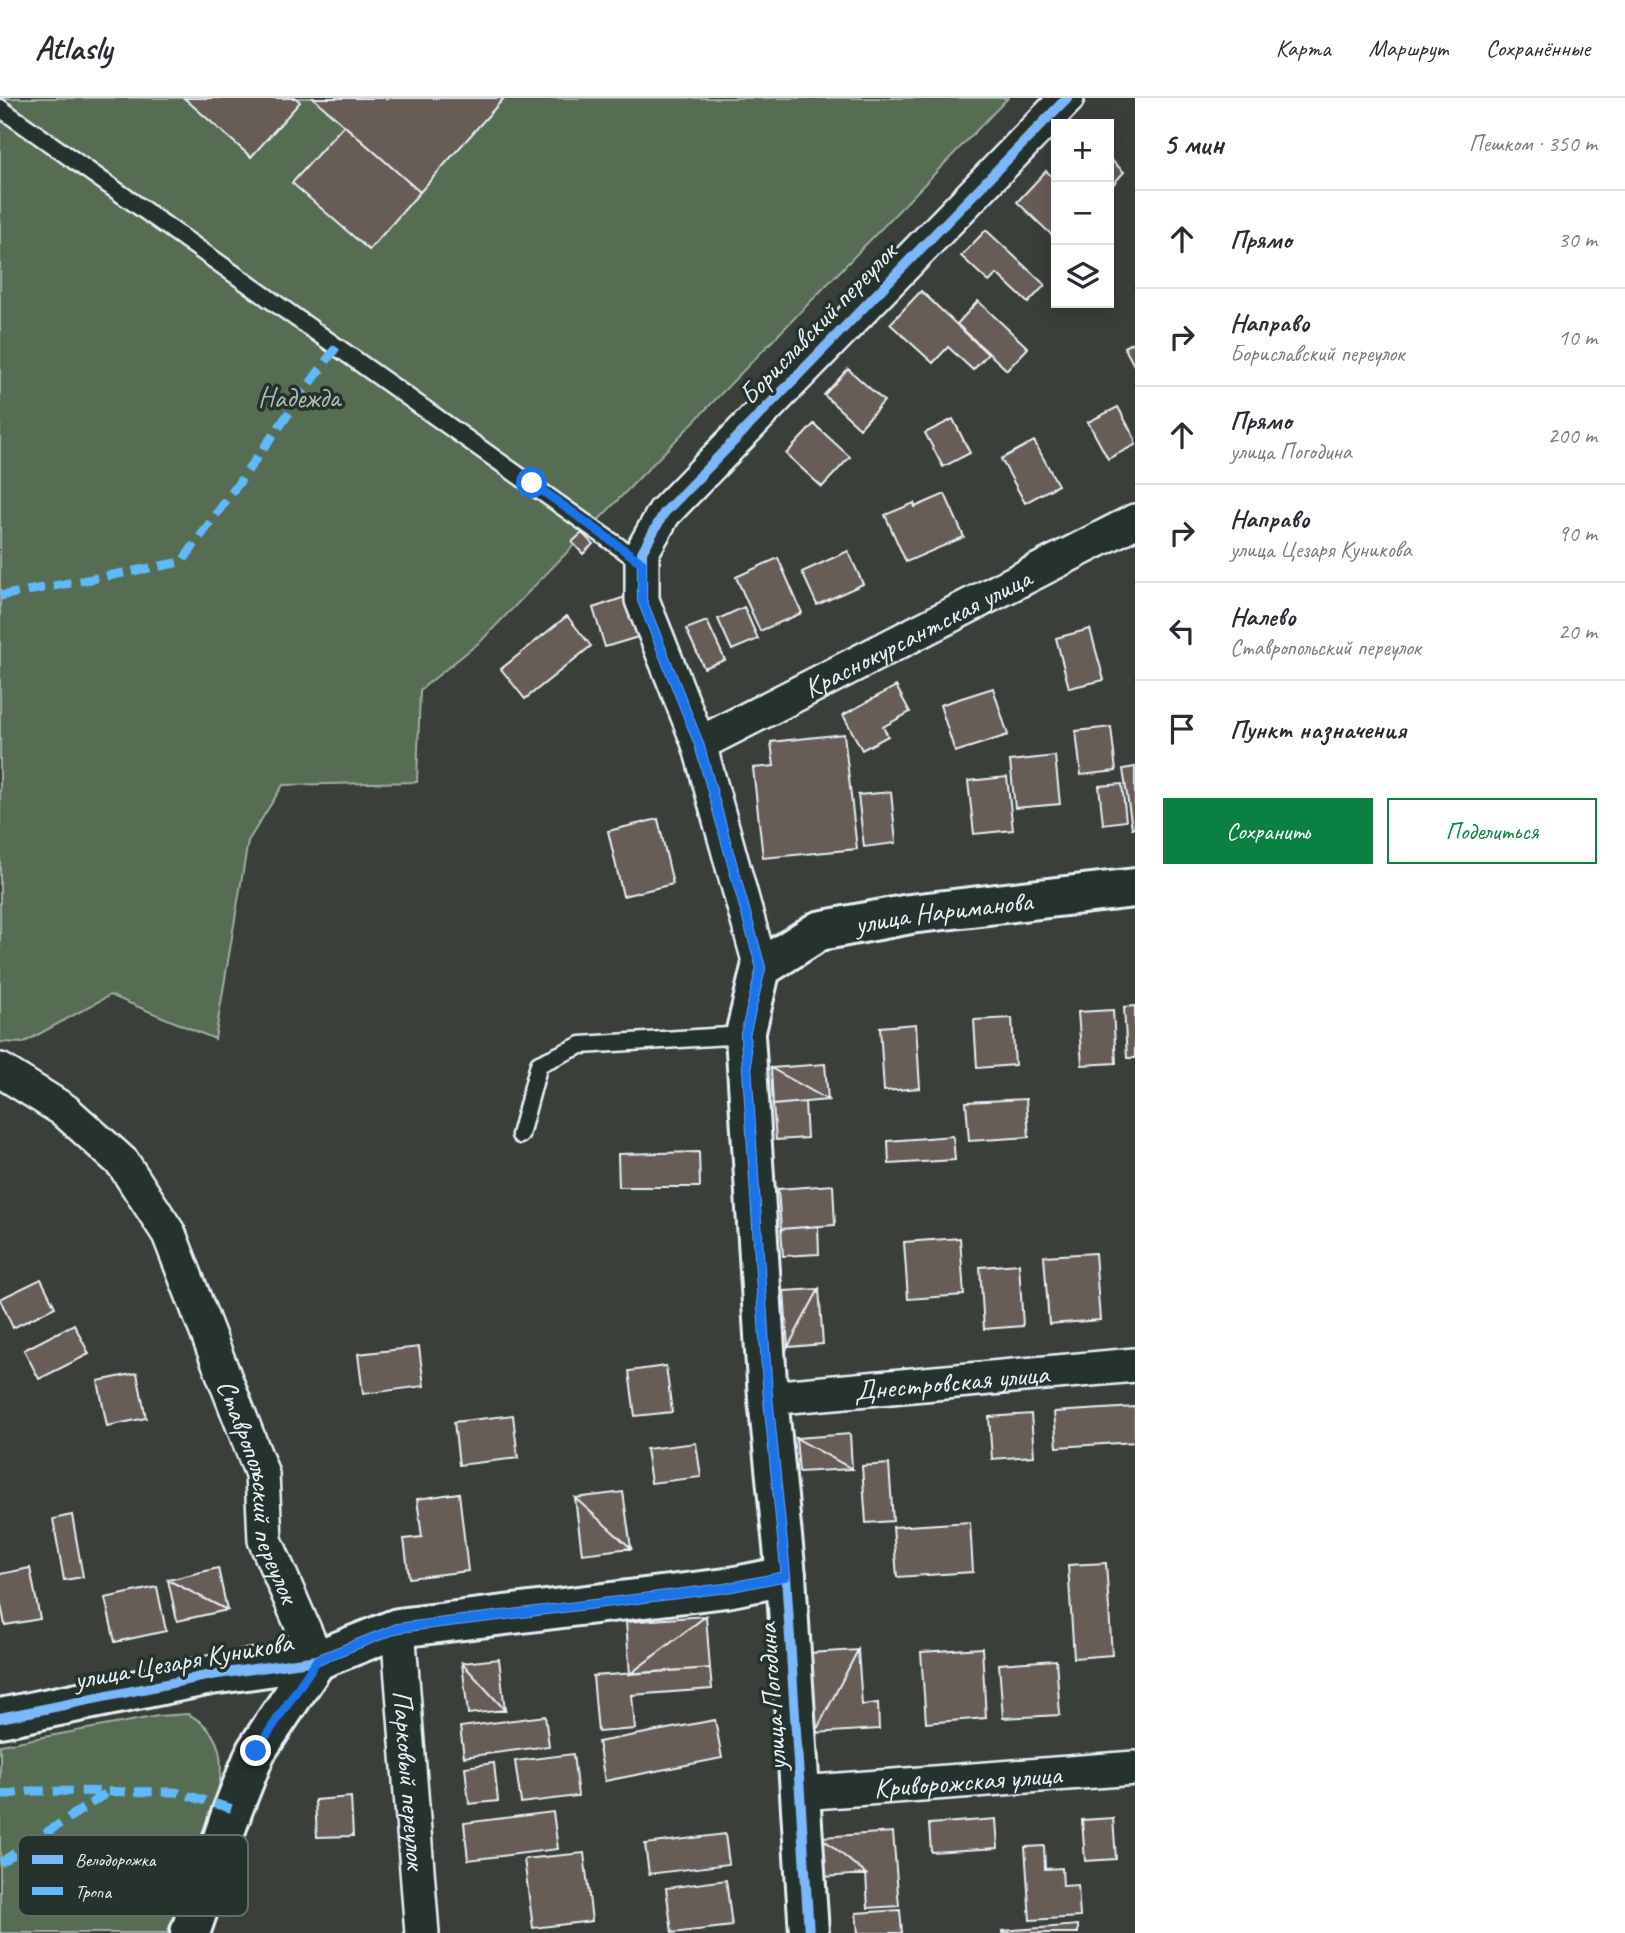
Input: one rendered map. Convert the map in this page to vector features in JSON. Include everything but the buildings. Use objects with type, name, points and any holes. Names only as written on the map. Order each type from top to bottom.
[{"type":"street","name":"Бориславский переулок","points":[[642,600],[642,552],[664,513],[1067,98]]},
{"type":"street","name":"Краснокурсантская улица","points":[[699,744],[1135,521]]},
{"type":"street","name":"улица Погодина","points":[[642,600],[699,744],[761,968],[745,1035],[768,1398],[786,1576],[809,1933]]},
{"type":"street","name":"улица Нариманова","points":[[761,968],[819,931],[910,914],[1135,888]]},
{"type":"street","name":"Ставропольский переулок","points":[[0,1070],[64,1110],[123,1163],[169,1234],[262,1474],[265,1540],[317,1660]]},
{"type":"street","name":"Днестровская улица","points":[[768,1398],[1135,1365]]},
{"type":"street","name":"улица Цезаря Куникова","points":[[0,1718],[211,1675],[317,1660],[398,1628],[726,1588],[786,1576]]},
{"type":"street","name":"Парковый переулок","points":[[398,1628],[422,1933]]},
{"type":"street","points":[[224,1835],[256,1751],[317,1660]]},
{"type":"street","name":"Криворожская улица","points":[[800,1794],[1135,1768]]},
{"type":"street","points":[[190,1933],[196,1916]]},
{"type":"lane","points":[[0,108],[642,563]]},
{"type":"lane","points":[[520,1135],[539,1064],[582,1045],[745,1035]]},
{"type":"green space","name":"Надежда","points":[[0,98],[1008,98],[481,641],[420,690],[417,782],[283,785],[248,841],[215,1039],[110,995],[23,1043],[0,1042]]},
{"type":"green space","points":[[188,1714],[206,1726],[216,1742],[221,1759],[220,1777],[203,1835],[18,1835],[18,1916],[173,1916],[167,1933],[0,1933],[0,1745],[158,1716]]},
{"type":"marked path","points":[[0,596],[182,562],[337,346]]},
{"type":"marked path","points":[[0,1795],[31,1791],[176,1792],[233,1809]]},
{"type":"marked path","points":[[43,1835],[108,1792]]},
{"type":"marked path","points":[[0,1863],[18,1851]]},
{"type":"cycle path","points":[[809,1933],[786,1576],[768,1398],[745,1035],[761,968],[699,744],[642,600],[642,552],[664,513],[1067,98]]},
{"type":"cycle path","points":[[0,1718],[211,1675],[317,1660],[398,1628],[726,1588],[786,1576]]},
{"type":"route","points":[[256,1751],[317,1660],[398,1628],[726,1588],[786,1576],[768,1398],[745,1035],[761,968],[699,744],[642,600],[642,563],[532,483]]}]
